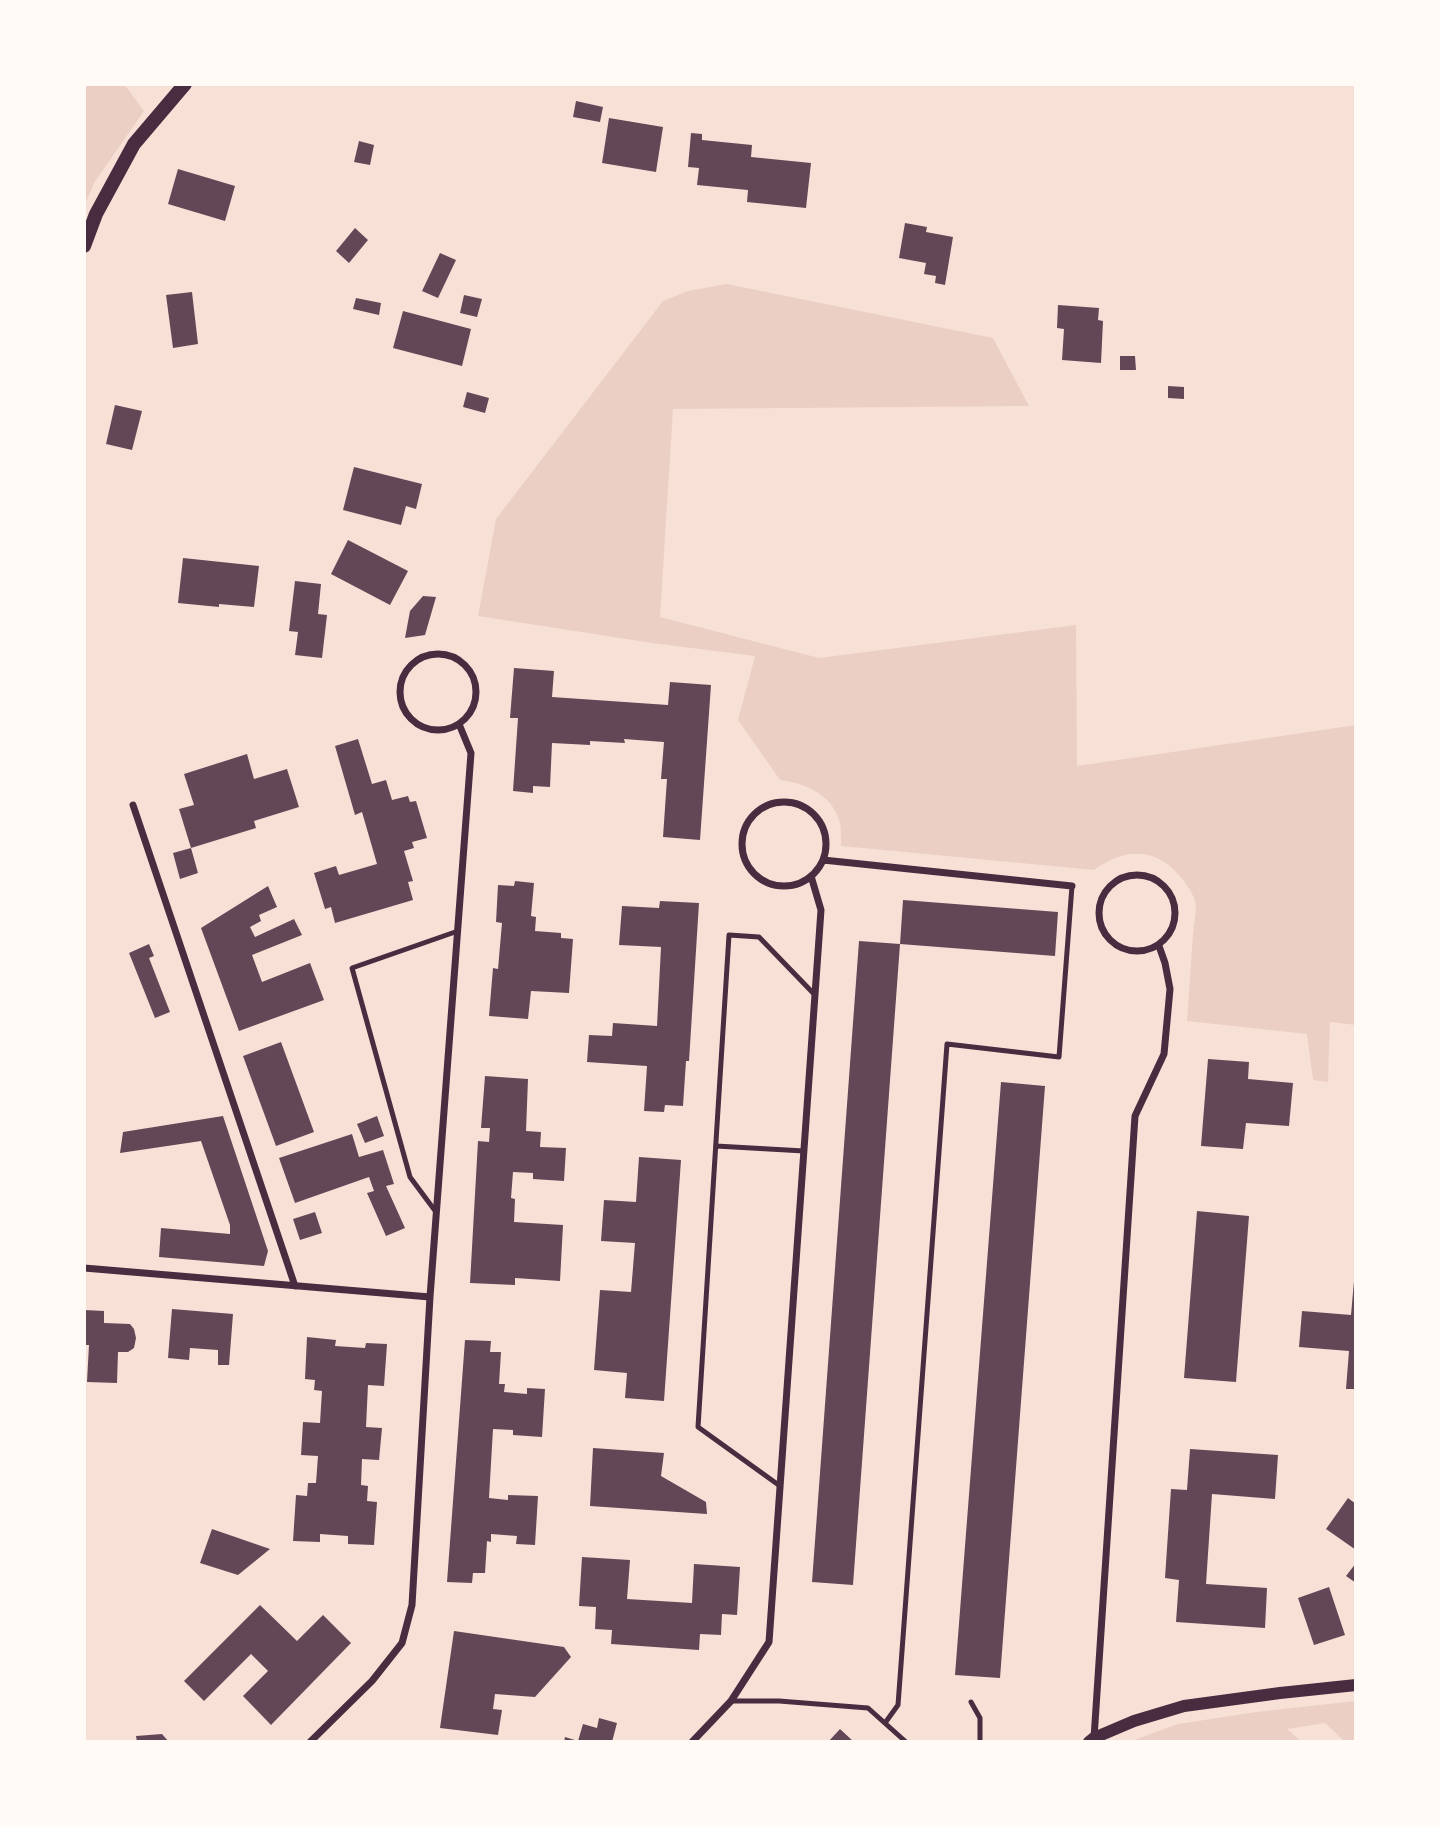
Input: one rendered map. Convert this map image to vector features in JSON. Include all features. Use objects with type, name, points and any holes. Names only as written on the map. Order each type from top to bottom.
[{"type":"main road","points":[[84,246],[96,214],[134,144],[185,84]]},
{"type":"street","points":[[436,653],[459,660],[474,680],[477,692],[474,705],[468,716],[459,724],[447,730],[435,731],[411,720],[404,710],[399,697],[400,684],[405,672],[424,656],[436,653]]},
{"type":"street","points":[[310,1742],[372,1681],[402,1643],[412,1605],[430,1297],[471,753],[459,724]]},
{"type":"street","points":[[793,804],[807,809],[824,832],[823,860],[811,876],[799,884],[771,884],[758,878],[743,854],[742,840],[746,826],[754,814],[766,806],[793,804]]},
{"type":"street","points":[[134,805],[295,1286]]},
{"type":"street","points":[[823,860],[1072,886]]},
{"type":"street","points":[[692,1742],[731,1701],[769,1642],[821,910],[811,876]]},
{"type":"street","points":[[1127,876],[1151,877],[1170,892],[1176,915],[1168,937],[1159,946],[1147,951],[1133,952],[1120,948],[1102,929],[1100,902],[1116,881],[1127,876]]},
{"type":"street","points":[[1159,946],[1170,989],[1164,1054],[1135,1116],[1091,1740],[1145,1717],[1184,1706],[1356,1685]]},
{"type":"street","points":[[84,1268],[430,1297]]},
{"type":"lane","points":[[885,1723],[898,1705],[947,1044],[1059,1057],[1072,886]]},
{"type":"lane","points":[[436,1212],[410,1177],[352,968],[458,932]]},
{"type":"lane","points":[[780,1486],[698,1427],[729,935],[759,937],[815,995]]},
{"type":"lane","points":[[716,1146],[804,1151]]},
{"type":"lane","points":[[731,1701],[779,1701],[868,1707],[906,1742]]},
{"type":"lane","points":[[971,1702],[980,1718],[980,1742]]},
{"type":"shaded area","points":[[84,84],[124,84],[144,111],[94,183],[84,207]]},
{"type":"shaded area","points":[[727,284],[993,338],[1029,406],[673,409],[660,617],[819,658],[1076,625],[1077,766],[1356,725],[1356,1025],[1330,1022],[1328,1082],[1313,1080],[1307,1034],[1187,1021],[1195,901],[1177,873],[1157,858],[1126,855],[1094,870],[841,846],[840,823],[831,805],[809,788],[780,780],[738,720],[755,656],[478,616],[496,519],[663,301],[688,291]]},
{"type":"shaded area","points":[[1356,1701],[1356,1742],[1345,1742],[1325,1723],[1287,1729],[1302,1742],[1129,1742],[1178,1724]]},
{"type":"building","points":[[576,101],[603,107],[600,122],[573,117]]},
{"type":"building","points":[[609,118],[663,127],[656,172],[602,163]]},
{"type":"building","points":[[691,133],[702,134],[702,140],[752,145],[751,157],[811,163],[806,208],[747,202],[748,190],[697,185],[699,168],[688,167]]},
{"type":"building","points":[[359,141],[374,145],[370,165],[354,162]]},
{"type":"building","points":[[178,169],[235,186],[225,221],[168,204]]},
{"type":"building","points":[[905,223],[927,227],[926,232],[953,237],[945,285],[935,283],[936,276],[924,274],[926,263],[899,258]]},
{"type":"building","points":[[355,228],[368,240],[349,263],[336,251]]},
{"type":"building","points":[[440,253],[456,260],[438,298],[422,291]]},
{"type":"building","points":[[192,292],[198,344],[173,348],[166,295]]},
{"type":"building","points":[[464,295],[482,299],[477,317],[460,313]]},
{"type":"building","points":[[356,298],[381,303],[379,315],[353,309]]},
{"type":"building","points":[[1058,305],[1099,308],[1098,320],[1103,321],[1101,363],[1062,360],[1064,329],[1057,328]]},
{"type":"building","points":[[403,311],[471,329],[462,366],[393,348]]},
{"type":"building","points":[[1120,356],[1135,356],[1136,370],[1120,370]]},
{"type":"building","points":[[1168,386],[1184,387],[1184,399],[1168,398]]},
{"type":"building","points":[[467,392],[489,398],[485,413],[463,407]]},
{"type":"building","points":[[115,405],[142,411],[132,450],[106,444]]},
{"type":"building","points":[[354,467],[422,484],[416,509],[406,506],[401,525],[343,510]]},
{"type":"building","points":[[348,540],[408,571],[390,605],[331,574]]},
{"type":"building","points":[[183,558],[259,566],[254,607],[178,603]]},
{"type":"building","points":[[295,581],[321,584],[318,614],[327,615],[322,658],[295,655],[298,632],[289,631]]},
{"type":"building","points":[[423,596],[436,597],[425,635],[405,638],[410,611]]},
{"type":"building","points":[[514,668],[554,671],[552,697],[668,705],[670,682],[711,685],[700,840],[663,837],[667,779],[661,779],[664,742],[624,739],[625,743],[552,743],[550,787],[533,786],[533,793],[513,791],[518,718],[510,718]]},
{"type":"building","points":[[358,739],[372,784],[386,780],[392,800],[408,796],[410,802],[416,801],[427,838],[412,842],[414,848],[404,851],[413,881],[408,882],[413,900],[335,923],[331,907],[325,909],[314,873],[336,866],[339,875],[377,864],[362,812],[355,815],[335,746]]},
{"type":"building","points":[[247,754],[254,779],[287,769],[299,807],[254,821],[256,828],[191,848],[179,809],[194,805],[184,774]]},
{"type":"building","points":[[191,848],[198,873],[180,879],[173,853]]},
{"type":"building","points":[[515,881],[534,883],[531,916],[536,917],[535,931],[561,933],[561,938],[573,939],[569,993],[531,991],[528,1019],[489,1016],[493,968],[498,969],[502,923],[496,922],[498,885],[514,886]]},
{"type":"building","points":[[268,886],[277,907],[259,915],[261,921],[250,927],[255,937],[294,919],[302,935],[252,955],[262,982],[310,963],[324,1000],[239,1031],[201,928]]},
{"type":"building","points":[[903,900],[1058,912],[1055,956],[900,944]]},
{"type":"building","points":[[660,901],[699,903],[689,1061],[686,1061],[683,1106],[665,1105],[664,1112],[644,1111],[647,1066],[587,1062],[589,1035],[612,1036],[613,1023],[657,1026],[661,947],[619,945],[622,906],[659,908]]},
{"type":"building","points":[[859,941],[900,944],[853,1585],[812,1582]]},
{"type":"building","points":[[149,944],[154,956],[149,958],[170,1012],[155,1018],[129,953]]},
{"type":"building","points":[[281,1042],[314,1132],[276,1146],[243,1056]]},
{"type":"building","points":[[1208,1059],[1249,1062],[1248,1079],[1293,1083],[1289,1126],[1246,1123],[1243,1149],[1201,1146]]},
{"type":"building","points":[[485,1076],[528,1079],[526,1131],[541,1132],[540,1147],[566,1148],[564,1181],[533,1179],[533,1173],[513,1172],[511,1198],[515,1199],[514,1222],[563,1225],[560,1281],[515,1278],[515,1285],[470,1283],[478,1141],[489,1142],[490,1128],[481,1128]]},
{"type":"building","points":[[1001,1082],[1045,1086],[1000,1678],[955,1675]]},
{"type":"building","points":[[223,1116],[268,1251],[264,1266],[159,1257],[161,1228],[230,1234],[230,1225],[201,1141],[120,1153],[123,1132]]},
{"type":"building","points":[[377,1116],[384,1136],[365,1143],[357,1124]]},
{"type":"building","points":[[352,1134],[359,1157],[383,1150],[394,1184],[386,1186],[405,1228],[386,1236],[367,1193],[374,1191],[369,1177],[295,1203],[279,1158]]},
{"type":"building","points":[[639,1157],[681,1160],[664,1401],[625,1398],[627,1373],[594,1370],[600,1290],[631,1292],[635,1243],[601,1241],[604,1200],[636,1202]]},
{"type":"building","points":[[1197,1211],[1249,1216],[1236,1382],[1184,1378]]},
{"type":"building","points":[[315,1212],[322,1233],[300,1240],[293,1219]]},
{"type":"building","points":[[1354,1281],[1356,1389],[1346,1389],[1349,1351],[1299,1347],[1302,1311],[1351,1315]]},
{"type":"building","points":[[172,1309],[233,1314],[229,1365],[218,1365],[218,1350],[190,1348],[189,1360],[168,1358]]},
{"type":"building","points":[[84,1310],[104,1311],[104,1323],[130,1324],[134,1329],[134,1348],[128,1352],[118,1352],[117,1383],[87,1382],[89,1345],[84,1345]]},
{"type":"building","points":[[307,1337],[336,1340],[335,1346],[365,1348],[366,1343],[387,1344],[384,1386],[368,1385],[366,1427],[382,1428],[379,1460],[362,1459],[361,1485],[368,1486],[367,1501],[377,1502],[374,1545],[348,1544],[348,1536],[320,1534],[320,1542],[293,1541],[296,1495],[307,1496],[308,1483],[316,1483],[318,1456],[301,1455],[303,1422],[320,1423],[322,1391],[314,1390],[315,1380],[305,1379]]},
{"type":"building","points":[[465,1340],[491,1341],[490,1352],[501,1352],[499,1384],[505,1384],[504,1392],[527,1394],[527,1388],[545,1389],[542,1437],[513,1435],[513,1430],[493,1429],[489,1498],[508,1500],[508,1495],[538,1496],[535,1545],[516,1544],[517,1536],[491,1534],[491,1542],[487,1541],[485,1573],[473,1573],[472,1583],[447,1582]]},
{"type":"building","points":[[593,1448],[664,1453],[661,1476],[706,1502],[707,1514],[590,1506]]},
{"type":"building","points":[[1190,1449],[1278,1455],[1275,1499],[1212,1494],[1206,1584],[1267,1588],[1265,1628],[1176,1622],[1179,1580],[1165,1578],[1171,1489],[1187,1490]]},
{"type":"building","points":[[1348,1498],[1356,1504],[1356,1550],[1326,1529]]},
{"type":"building","points":[[212,1529],[270,1549],[238,1575],[200,1563]]},
{"type":"building","points":[[582,1557],[630,1560],[627,1599],[692,1603],[694,1564],[740,1567],[737,1615],[722,1614],[721,1635],[700,1634],[699,1650],[611,1644],[612,1630],[595,1629],[596,1607],[579,1606]]},
{"type":"building","points":[[1356,1563],[1356,1583],[1346,1576]]},
{"type":"building","points":[[1329,1587],[1345,1635],[1314,1645],[1298,1598]]},
{"type":"building","points":[[260,1605],[297,1641],[323,1615],[351,1643],[271,1725],[243,1696],[268,1671],[251,1654],[204,1701],[184,1681]]},
{"type":"building","points":[[454,1631],[564,1647],[571,1657],[535,1697],[495,1694],[493,1709],[502,1710],[498,1735],[440,1728]]},
{"type":"building","points":[[599,1718],[617,1723],[612,1742],[564,1742],[565,1737],[578,1741],[583,1724],[597,1728]]},
{"type":"building","points":[[840,1729],[854,1742],[828,1742]]},
{"type":"building","points":[[162,1734],[169,1742],[137,1742],[136,1736]]}]
